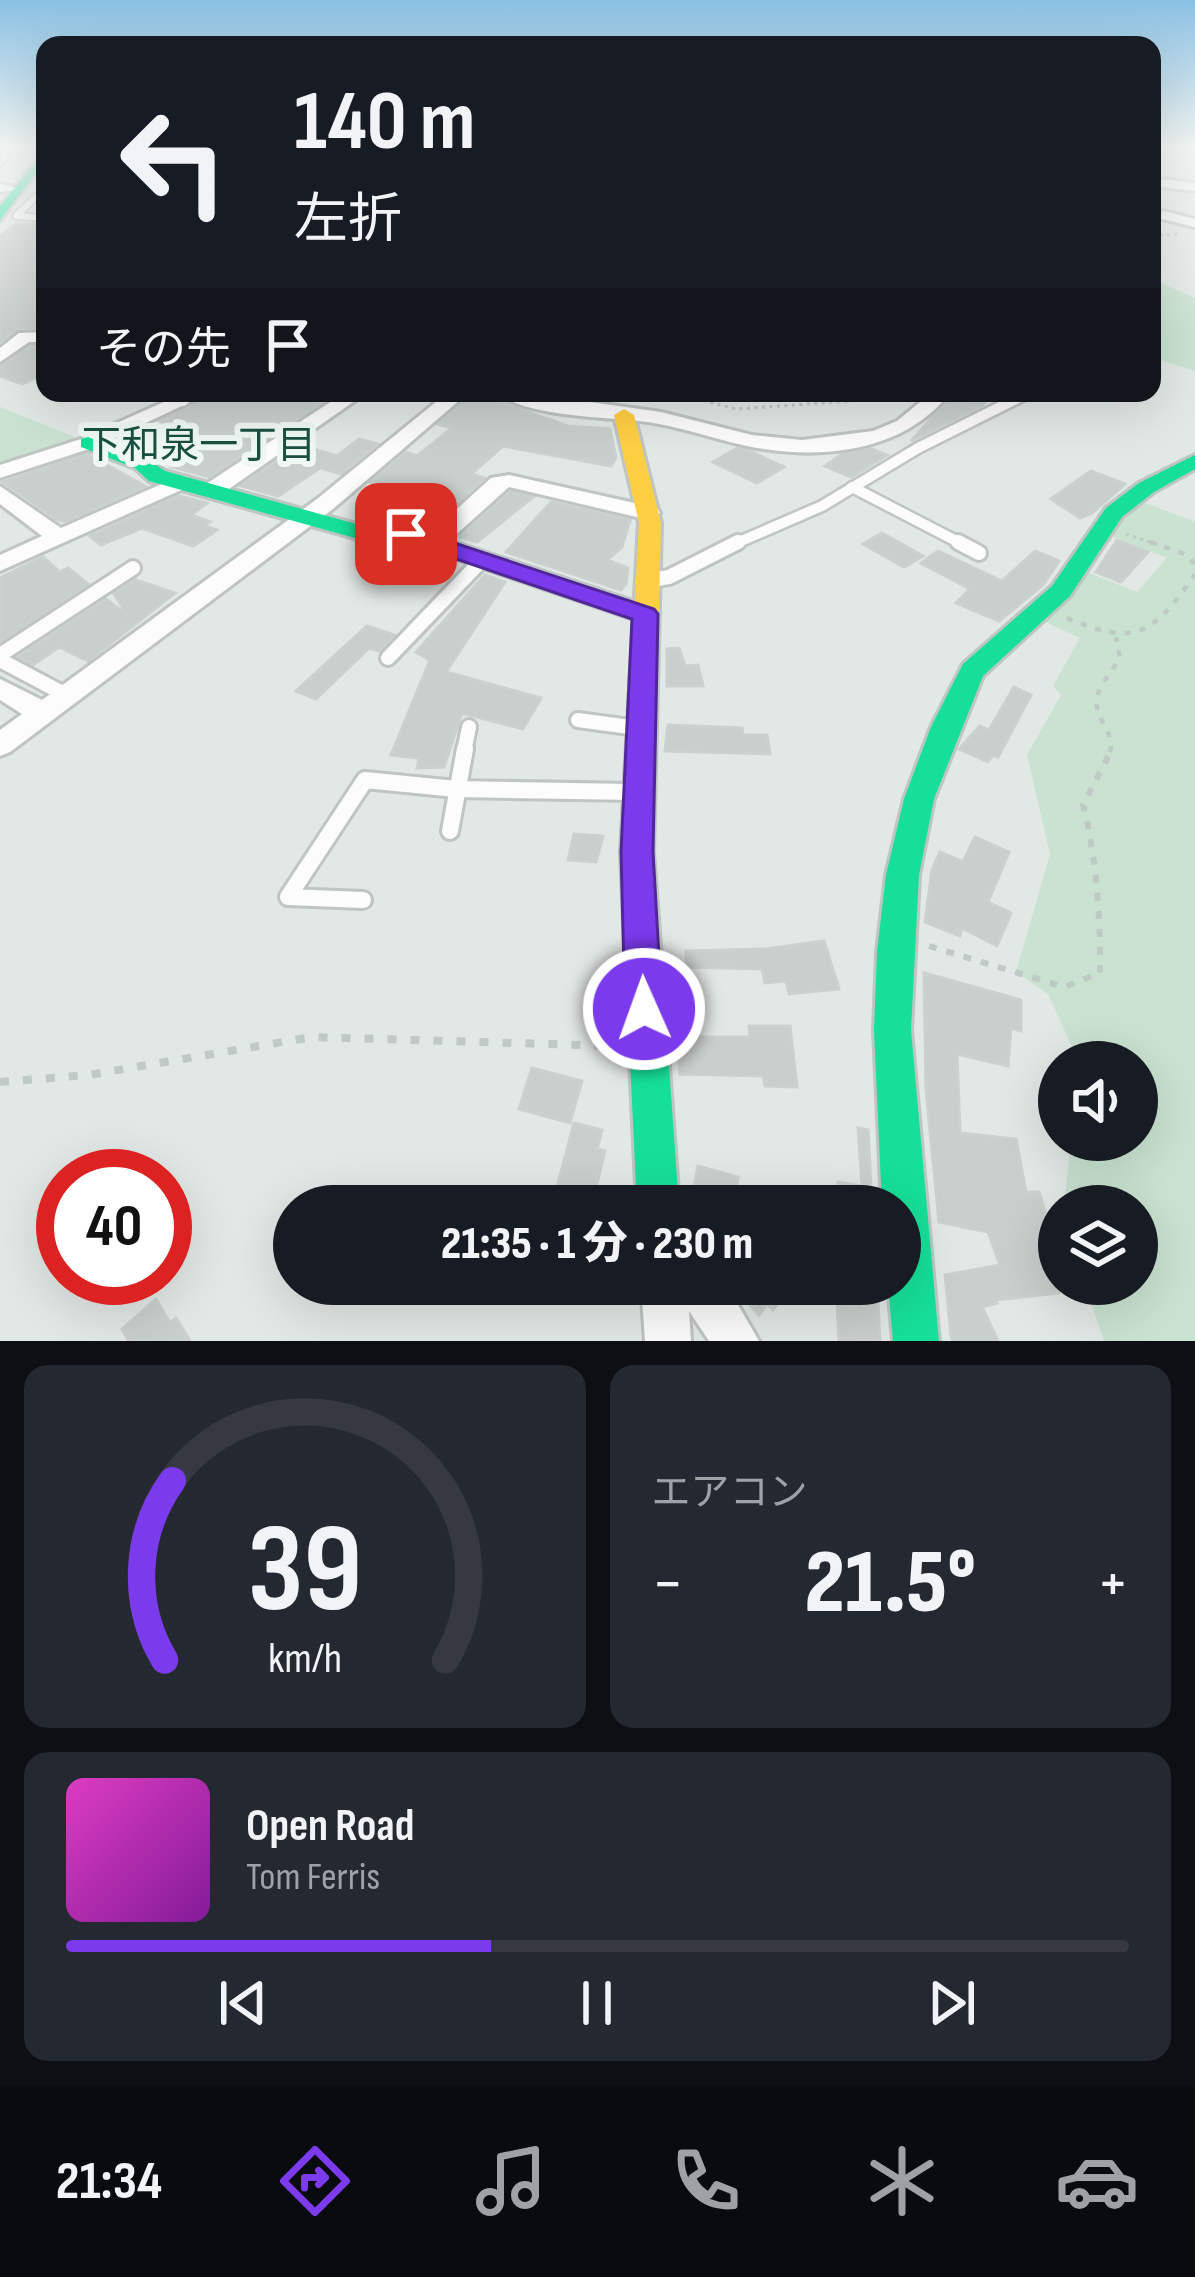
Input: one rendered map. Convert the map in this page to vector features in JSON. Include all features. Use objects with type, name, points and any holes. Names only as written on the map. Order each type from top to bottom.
[{"type":"street","points":[[1163,215],[1195,223]]},
{"type":"street","points":[[0,356],[25,337],[36,337]]},
{"type":"street","points":[[0,472],[88,442],[180,402]]},
{"type":"street","points":[[212,491],[344,402]]},
{"type":"street","points":[[0,745],[307,518],[448,402]]},
{"type":"street","points":[[540,402],[577,412],[675,421],[757,442],[832,444],[897,429],[934,402]]},
{"type":"street","points":[[624,415],[649,513],[651,580],[645,614],[637,852],[656,1185]]},
{"type":"street","points":[[88,442],[180,482],[373,536],[406,534],[645,614]]},
{"type":"street","points":[[916,1341],[898,1109],[907,854],[922,792],[963,688],[988,652],[1045,609],[1082,566],[1102,526],[1151,484],[1195,461]]},
{"type":"street","points":[[0,564],[180,482]]},
{"type":"street","points":[[433,543],[500,483],[649,513]]},
{"type":"street","points":[[0,493],[58,538]]},
{"type":"street","points":[[0,688],[55,704]]},
{"type":"street","points":[[665,1305],[668,1341]]},
{"type":"street","points":[[713,1305],[736,1341]]},
{"type":"lane","points":[[24,209],[16,216],[36,217]]},
{"type":"lane","points":[[651,580],[669,577],[852,488],[1008,402]]},
{"type":"lane","points":[[852,488],[979,554]]},
{"type":"lane","points":[[388,658],[482,560]]},
{"type":"lane","points":[[55,704],[0,657],[134,568]]},
{"type":"lane","points":[[578,720],[642,729]]},
{"type":"lane","points":[[450,831],[469,727]]},
{"type":"lane","points":[[363,900],[288,897],[365,780],[455,789],[639,793]]},
{"type":"path","points":[[709,402],[736,409],[831,402]]},
{"type":"path","points":[[1102,526],[1186,555],[1195,565]]},
{"type":"path","points":[[1045,609],[1116,637],[1162,616],[1179,601],[1195,574]]},
{"type":"path","points":[[901,937],[1064,987],[1100,973],[1101,918],[1093,892],[1091,835],[1083,805],[1113,747],[1112,734],[1096,712],[1096,697],[1120,658],[1116,637]]},
{"type":"path","points":[[0,1082],[89,1075],[312,1036],[645,1048]]},
{"type":"green space","points":[[1161,283],[1195,298],[1195,371],[1161,360]]},
{"type":"green space","points":[[0,407],[84,441],[0,469]]},
{"type":"green space","points":[[1138,500],[1195,522],[1195,1341],[1104,1341],[1092,1305],[1158,1305],[1158,1185],[1066,1185],[1069,1161],[1158,1161],[1158,1041],[1069,1041],[1048,994],[1016,972],[1050,854],[1027,755],[1061,695],[1053,686],[1080,638],[1041,620],[1084,571],[1137,592],[1167,558],[1112,536],[1110,529]]},
{"type":"building","points":[[16,224],[36,225],[36,328],[19,328],[0,342],[0,236]]},
{"type":"building","points":[[36,346],[36,378],[22,384],[0,376],[0,366]]},
{"type":"building","points":[[196,402],[322,402],[209,477],[172,467],[210,441],[160,421]]},
{"type":"building","points":[[462,402],[498,402],[568,426],[610,429],[616,458],[611,466],[503,446],[471,474],[484,478],[431,527],[411,523],[436,502],[371,482],[406,452],[417,456],[452,428],[438,424]]},
{"type":"building","points":[[946,402],[985,402],[983,405],[911,441]]},
{"type":"building","points":[[359,439],[377,444],[341,474],[321,468],[329,462],[278,496],[241,486],[300,445],[337,456]]},
{"type":"building","points":[[737,448],[784,467],[757,483],[713,462]]},
{"type":"building","points":[[871,449],[887,455],[851,477],[825,466],[842,454]]},
{"type":"building","points":[[87,454],[145,486],[66,521],[3,482]]},
{"type":"building","points":[[1091,471],[1125,484],[1080,518],[1051,499]]},
{"type":"building","points":[[510,492],[533,497],[477,542],[460,537]]},
{"type":"building","points":[[179,496],[207,503],[191,515],[217,530],[193,546],[142,528],[101,545],[90,536]]},
{"type":"building","points":[[551,502],[630,520],[622,547],[607,560],[628,568],[621,590],[506,552]]},
{"type":"building","points":[[882,533],[923,556],[904,567],[863,544]]},
{"type":"building","points":[[1117,540],[1148,552],[1121,582],[1096,572]]},
{"type":"building","points":[[407,549],[451,564],[427,583],[385,565]]},
{"type":"building","points":[[938,551],[1002,581],[1035,551],[1059,561],[1043,585],[999,621],[956,603],[970,589],[921,563]]},
{"type":"building","points":[[43,557],[60,572],[68,568],[88,584],[0,642],[0,578]]},
{"type":"building","points":[[485,575],[505,582],[446,672],[541,698],[523,729],[462,713],[444,767],[417,768],[419,758],[391,755],[430,660],[416,652]]},
{"type":"building","points":[[136,580],[175,593],[88,661],[59,647],[33,665],[18,657],[106,599],[128,616],[114,594]]},
{"type":"building","points":[[367,626],[394,635],[379,651],[369,648],[316,699],[296,691]]},
{"type":"building","points":[[679,648],[685,666],[698,665],[703,686],[667,686],[667,649]]},
{"type":"building","points":[[1014,687],[1031,695],[998,757],[993,755],[988,762],[959,749],[980,726],[989,730]]},
{"type":"building","points":[[668,725],[742,728],[743,735],[767,735],[770,754],[665,751]]},
{"type":"building","points":[[574,834],[603,836],[596,862],[568,860]]},
{"type":"building","points":[[975,837],[1009,852],[988,902],[1011,913],[997,946],[962,928],[960,936],[925,922],[932,870],[940,852],[963,862]]},
{"type":"building","points":[[824,941],[839,989],[789,994],[786,981],[765,983],[762,969],[686,967],[686,951],[766,949]]},
{"type":"building","points":[[924,973],[1021,1000],[1021,1031],[1011,1028],[1008,1066],[957,1054],[960,1133],[1016,1139],[1026,1192],[1038,1192],[1038,1295],[995,1300],[997,1303],[982,1307],[998,1341],[953,1341],[951,1336],[945,1275],[1000,1265],[988,1232],[939,1222],[926,1090]]},
{"type":"building","points":[[749,1026],[790,1026],[797,1087],[765,1086],[763,1076],[680,1074],[678,1037],[750,1037]]},
{"type":"building","points":[[532,1068],[582,1081],[570,1123],[519,1109]]},
{"type":"building","points":[[574,1123],[602,1130],[597,1149],[605,1151],[597,1185],[558,1185]]},
{"type":"building","points":[[858,1128],[868,1130],[871,1185],[862,1185]]},
{"type":"building","points":[[698,1166],[738,1177],[737,1185],[694,1185]]},
{"type":"building","points":[[149,1305],[160,1305],[170,1323],[176,1318],[190,1341],[129,1341],[122,1329]]},
{"type":"building","points":[[837,1305],[878,1305],[880,1341],[839,1341]]},
{"type":"traffic: fast","points":[[0,216],[5,209]]},
{"type":"traffic: fast","points":[[88,443],[142,464],[157,476],[373,536],[406,534],[645,614]]},
{"type":"traffic: fast","points":[[916,1341],[893,1030],[894,952],[919,799],[945,727],[973,670],[1061,591],[1114,512],[1195,461]]},
{"type":"traffic: fast","points":[[648,1039],[657,1185]]},
{"type":"traffic: slow","points":[[624,415],[650,523],[637,852],[648,1039]]},
{"type":"district","name":"下和泉一丁目","points":[[199,444]]},
{"type":"route","points":[[406,534],[645,614],[637,852],[644,1009]]}]
